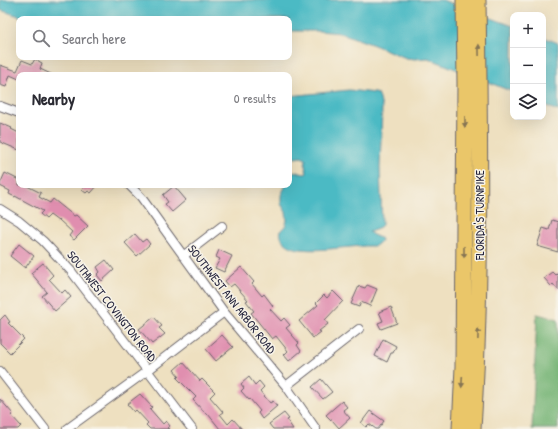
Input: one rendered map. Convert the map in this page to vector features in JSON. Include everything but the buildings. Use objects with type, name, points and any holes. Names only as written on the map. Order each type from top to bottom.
[{"type":"highway","name":"FLORIDA'S TURNPIKE","points":[[464,0],[472,86],[480,211],[474,429]]},
{"type":"highway","name":"FLORIDA'S TURNPIKE","points":[[460,429],[472,86],[478,0]]},
{"type":"street","points":[[0,106],[16,112]]},
{"type":"street","name":"SOUTHWEST ANN ARBOR ROAD","points":[[132,188],[141,197],[224,312],[286,386],[316,429]]},
{"type":"street","name":"SOUTHWEST COVINGTON ROAD","points":[[0,209],[19,221],[43,241],[71,271],[192,429]]},
{"type":"street","points":[[183,256],[222,226]]},
{"type":"street","points":[[67,429],[147,371],[224,312]]},
{"type":"street","points":[[286,386],[359,329]]},
{"type":"street","points":[[0,371],[45,429]]},
{"type":"green space","points":[[537,314],[558,319],[558,429],[532,429]]},
{"type":"water","points":[[0,0],[442,0],[510,25],[510,91],[428,58],[406,58],[341,33],[292,31],[292,16],[19,16],[0,10]]},
{"type":"water","points":[[546,38],[558,43],[558,111],[546,106]]},
{"type":"water","points":[[349,90],[378,94],[382,108],[380,168],[382,225],[378,229],[369,232],[381,240],[375,246],[309,250],[292,247],[283,241],[281,237],[281,230],[287,221],[286,212],[281,204],[281,195],[284,188],[292,188],[293,171],[304,174],[307,173],[305,166],[306,159],[292,156],[292,96]]}]
